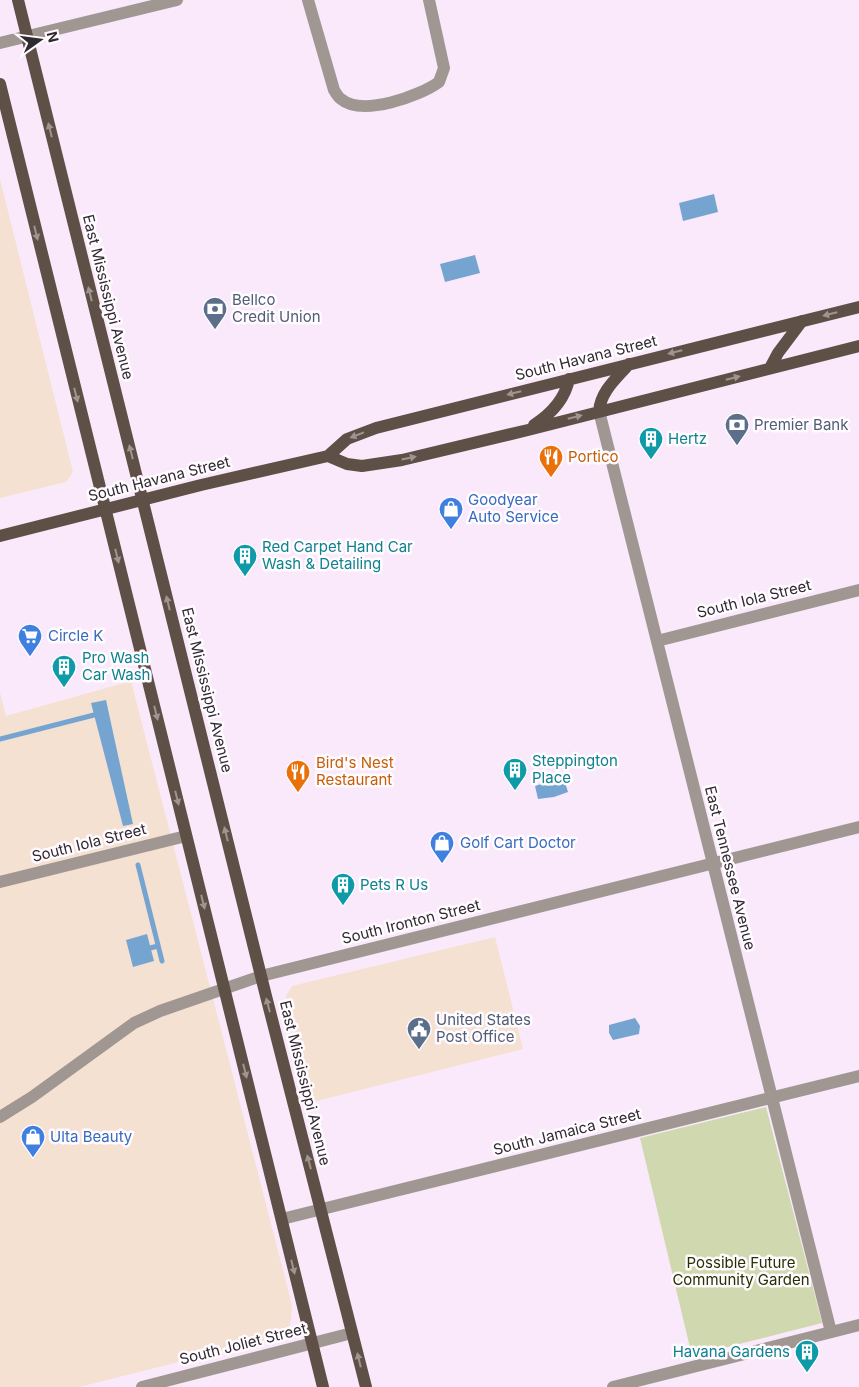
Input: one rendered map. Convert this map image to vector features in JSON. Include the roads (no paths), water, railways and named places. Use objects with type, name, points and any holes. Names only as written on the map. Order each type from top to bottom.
[{"type":"main road","name":"East Mississippi Avenue","points":[[18,0],[261,976],[366,1387]]},
{"type":"main road","points":[[0,84],[323,1387]]},
{"type":"main road","name":"South Havana Street","points":[[0,536],[105,508],[328,456],[347,439],[365,432],[568,379],[859,307]]},
{"type":"main road","points":[[770,368],[778,353],[802,321]]},
{"type":"main road","points":[[328,456],[352,465],[376,465],[528,430],[859,346]]},
{"type":"main road","points":[[599,411],[604,392],[629,364]]},
{"type":"main road","points":[[528,430],[546,416],[557,404],[565,392],[568,379]]},
{"type":"street","points":[[0,43],[177,0]]},
{"type":"street","points":[[308,0],[334,90],[340,99],[351,104],[367,106],[392,102],[421,94],[439,82],[444,68],[429,0]]},
{"type":"street","name":"East Tennessee Avenue","points":[[599,411],[831,1332]]},
{"type":"street","name":"South Iola Street","points":[[657,641],[859,590]]},
{"type":"street","name":"South Ironton Street","points":[[0,1117],[32,1097],[134,1023],[160,1010],[261,976],[859,828]]},
{"type":"street","name":"South Iola Street","points":[[0,882],[186,836]]},
{"type":"street","name":"South Jamaica Street","points":[[282,1219],[859,1076]]},
{"type":"street","points":[[613,1387],[859,1324]]},
{"type":"street","name":"South Joliet Street","points":[[142,1387],[352,1334]]},
{"type":"water","points":[[714,194],[718,212],[683,221],[679,203]]},
{"type":"water","points":[[475,255],[480,273],[445,282],[440,264]]},
{"type":"water","points":[[106,700],[133,824],[123,826],[91,703]]},
{"type":"water","points":[[564,779],[568,792],[554,797],[538,799],[535,786]]},
{"type":"water","points":[[147,934],[154,961],[133,967],[126,940]]},
{"type":"water","points":[[635,1018],[640,1026],[639,1034],[613,1040],[609,1033],[609,1025]]},
{"type":"waterway","points":[[0,739],[94,715]]},
{"type":"waterway","points":[[138,865],[162,961]]},
{"type":"waterway","points":[[150,948],[158,946]]},
{"type":"place","name":"Bellco Credit Union","points":[[215,330]]},
{"type":"place","name":"Premier Bank","points":[[737,446]]},
{"type":"place","name":"Hertz","points":[[651,460]]},
{"type":"place","name":"Portico","points":[[551,478]]},
{"type":"place","name":"Goodyear Auto Service","points":[[451,530]]},
{"type":"place","name":"Red Carpet Hand Car Wash & Detailing","points":[[245,577]]},
{"type":"place","name":"Circle K","points":[[30,657]]},
{"type":"place","name":"Pro Wash Car Wash","points":[[64,688]]},
{"type":"place","name":"Steppington Place","points":[[515,791]]},
{"type":"place","name":"Bird's Nest Restaurant","points":[[298,793]]},
{"type":"place","name":"Golf Cart Doctor","points":[[442,864]]},
{"type":"place","name":"Pets R Us","points":[[343,906]]},
{"type":"place","name":"United States Post Office","points":[[419,1050]]},
{"type":"place","name":"Ulta Beauty","points":[[33,1158]]},
{"type":"place","name":"Havana Gardens","points":[[807,1373]]},
{"type":"park label","name":"Possible Future Community Garden","points":[[741,1272]]}]
